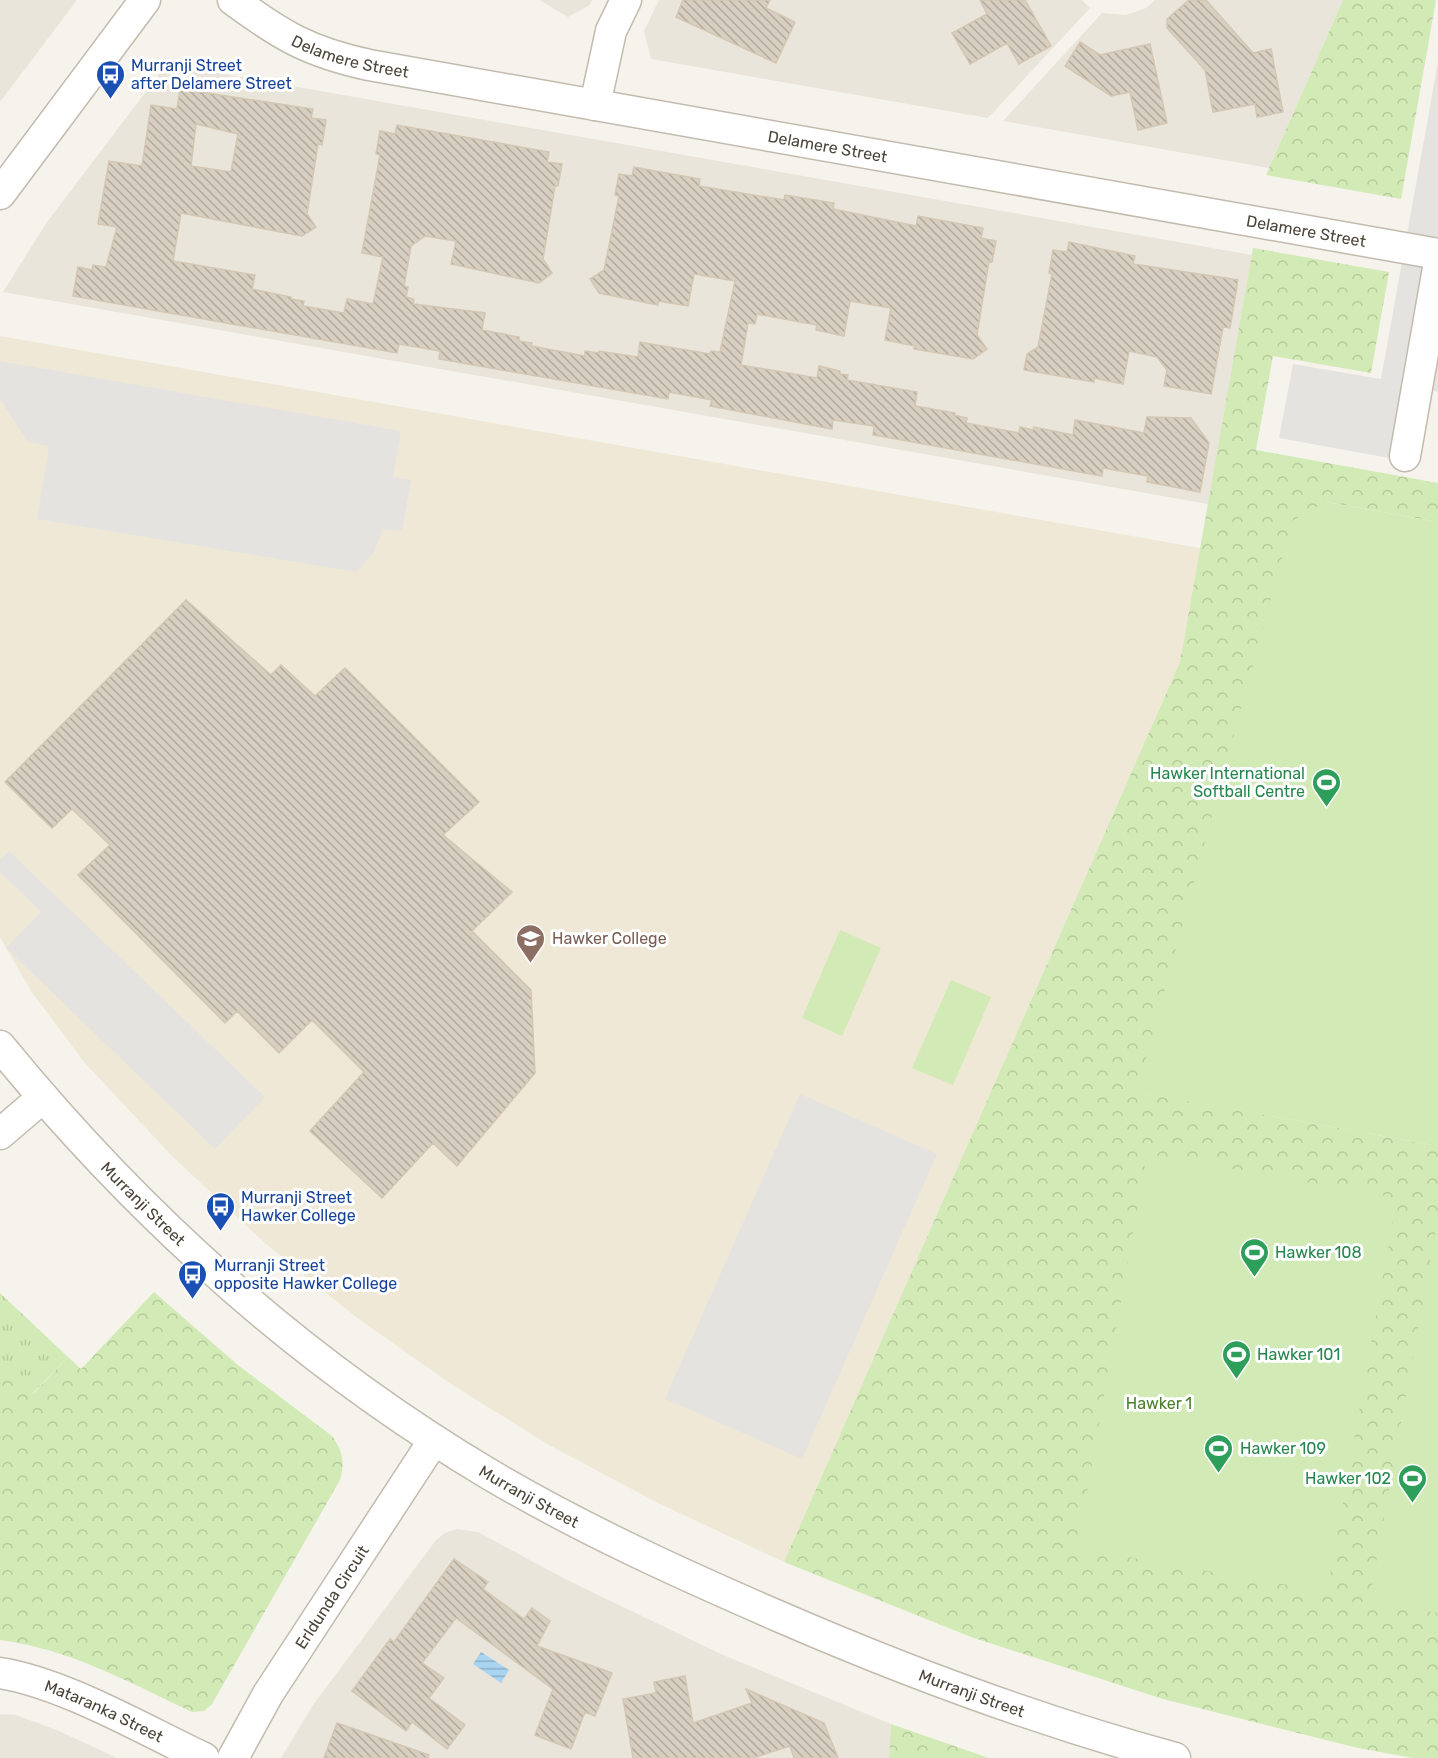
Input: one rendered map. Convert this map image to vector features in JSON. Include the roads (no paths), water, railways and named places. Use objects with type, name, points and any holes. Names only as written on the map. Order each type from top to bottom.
[{"type":"street","points":[[0,194],[145,0]]},
{"type":"street","name":"Delamere Street","points":[[233,0],[264,23],[306,47],[328,56],[1438,254]]},
{"type":"street","points":[[595,105],[611,31],[626,0]]},
{"type":"street","points":[[1405,456],[1438,268]]},
{"type":"street","name":"Murranji Street","points":[[0,1046],[42,1098],[144,1207],[201,1262],[316,1357],[434,1440],[486,1472],[592,1531],[681,1574],[898,1668],[965,1692],[1174,1758]]},
{"type":"street","points":[[0,1134],[42,1098]]},
{"type":"street","name":"Erldunda Circuit","points":[[233,1758],[268,1694],[434,1440]]},
{"type":"street","name":"Mataranka Street","points":[[0,1673],[21,1676],[63,1692],[204,1758]]},
{"type":"water","points":[[481,1652],[509,1670],[501,1683],[473,1664]]},
{"type":"place","name":"Murranji Street after Delamere Street","points":[[110,100]]},
{"type":"place","name":"Hawker International Softball Centre","points":[[1326,808]]},
{"type":"place","name":"Hawker College","points":[[531,964]]},
{"type":"place","name":"Murranji Street Hawker College","points":[[220,1232]]},
{"type":"place","name":"Hawker 108","points":[[1254,1278]]},
{"type":"place","name":"Murranji Street opposite Hawker College","points":[[193,1300]]},
{"type":"place","name":"Hawker 101","points":[[1236,1380]]},
{"type":"place","name":"Hawker 109","points":[[1219,1474]]},
{"type":"place","name":"Hawker 102","points":[[1412,1504]]},
{"type":"park label","name":"Hawker 1","points":[[1159,1403]]}]
